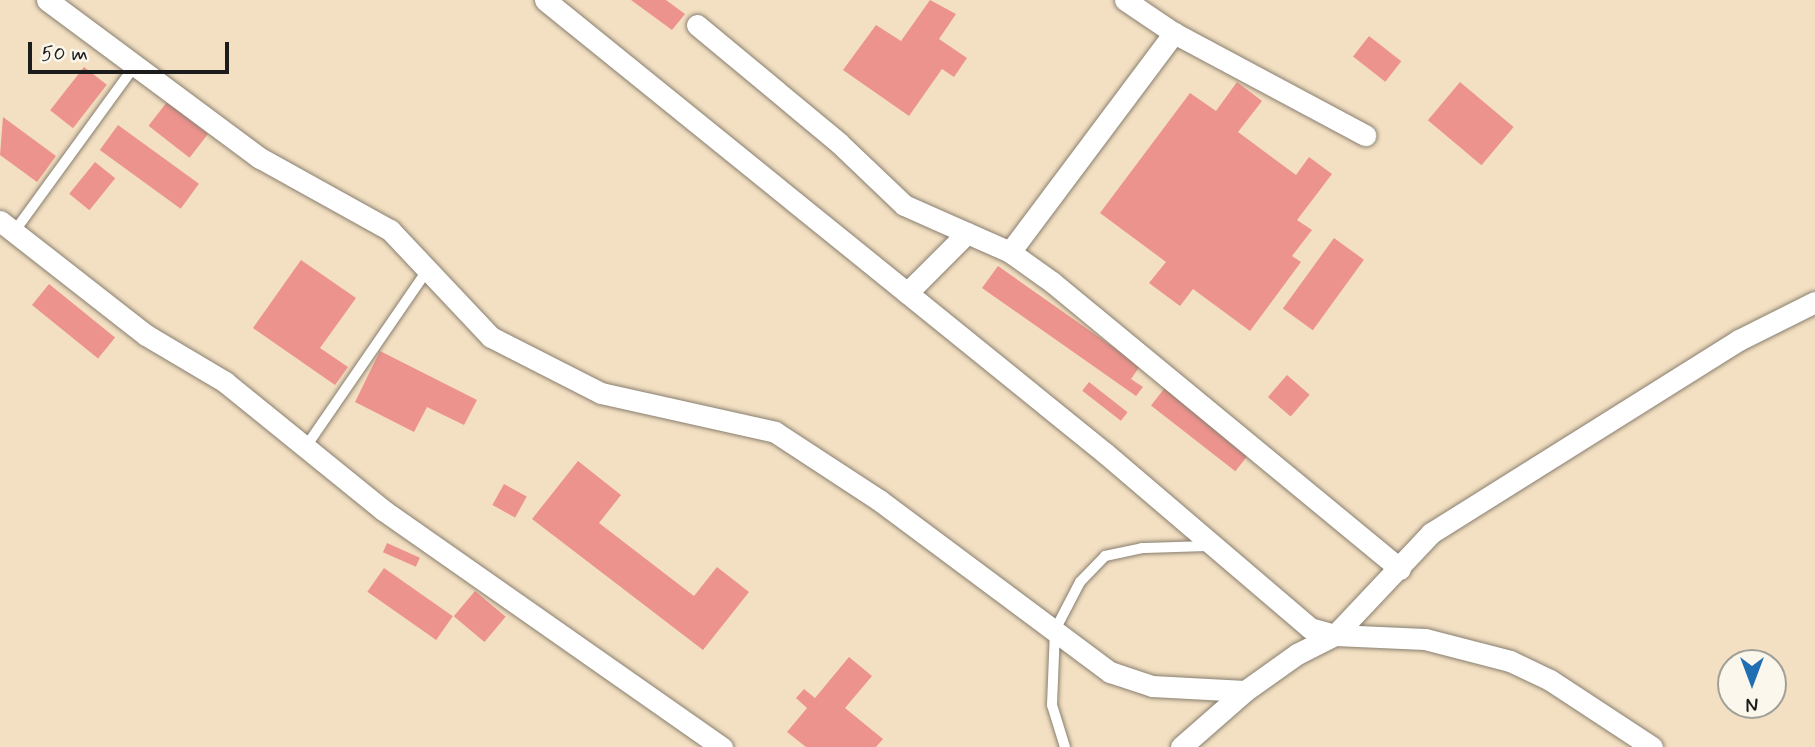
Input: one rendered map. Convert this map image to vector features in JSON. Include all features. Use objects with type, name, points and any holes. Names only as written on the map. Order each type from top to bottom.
[{"type":"street","points":[[47,0],[260,158],[390,230],[491,337],[601,393],[669,411],[735,420],[775,432],[811,453],[1055,629],[1110,672],[1152,687],[1245,691]]},
{"type":"street","points":[[545,0],[907,293],[1310,628],[1335,635],[1425,639],[1510,661],[1550,680],[1651,747]]},
{"type":"street","points":[[1125,0],[1174,33],[1366,135]]},
{"type":"street","points":[[697,25],[839,143],[904,205],[1010,252],[1208,407],[1400,569]]},
{"type":"street","points":[[1010,252],[1174,33]]},
{"type":"street","points":[[7,227],[146,335],[225,382],[383,510],[722,747]]},
{"type":"street","points":[[907,293],[967,233]]},
{"type":"street","points":[[1181,747],[1245,691],[1297,654],[1335,635],[1432,533],[1739,340],[1815,302]]},
{"type":"lane","points":[[7,227],[136,64]]},
{"type":"lane","points":[[306,448],[428,269]]},
{"type":"lane","points":[[1065,747],[1052,705],[1055,629],[1080,582],[1105,556],[1142,548],[1213,546]]},
{"type":"building","points":[[631,0],[666,0],[685,14],[672,30]]},
{"type":"building","points":[[930,0],[956,14],[939,39],[967,58],[954,77],[942,69],[909,116],[843,70],[876,25],[901,41]]},
{"type":"building","points":[[1369,36],[1401,61],[1385,82],[1353,56]]},
{"type":"building","points":[[84,67],[107,85],[73,128],[50,110]]},
{"type":"building","points":[[1237,82],[1262,101],[1238,132],[1296,175],[1309,157],[1332,174],[1297,220],[1312,230],[1292,256],[1301,262],[1250,331],[1193,289],[1180,306],[1149,283],[1166,262],[1100,213],[1190,93],[1216,111]]},
{"type":"building","points":[[1460,82],[1514,127],[1481,165],[1428,120]]},
{"type":"building","points":[[167,102],[208,134],[190,158],[149,126]]},
{"type":"building","points":[[3,117],[56,156],[37,182],[0,155]]},
{"type":"building","points":[[118,125],[199,184],[181,209],[100,150]]},
{"type":"building","points":[[95,162],[115,178],[89,210],[69,194]]},
{"type":"building","points":[[1334,238],[1364,260],[1313,330],[1283,308]]},
{"type":"building","points":[[301,260],[356,298],[320,348],[348,367],[335,385],[253,328]]},
{"type":"building","points":[[998,266],[1140,366],[1131,379],[1143,387],[1136,396],[982,288]]},
{"type":"building","points":[[49,284],[115,337],[98,358],[32,305]]},
{"type":"building","points":[[380,351],[477,400],[464,425],[427,407],[414,432],[355,402]]},
{"type":"building","points":[[1287,375],[1310,395],[1291,417],[1268,397]]},
{"type":"building","points":[[1089,382],[1128,412],[1121,421],[1082,391]]},
{"type":"building","points":[[1167,385],[1251,451],[1235,471],[1151,405]]},
{"type":"building","points":[[578,461],[621,495],[599,523],[694,596],[717,567],[749,592],[703,650],[532,519]]},
{"type":"building","points":[[504,484],[527,497],[515,518],[492,505]]},
{"type":"building","points":[[387,543],[420,558],[416,567],[383,552]]},
{"type":"building","points":[[384,568],[453,616],[436,640],[367,592]]},
{"type":"building","points":[[475,591],[506,617],[484,642],[454,616]]},
{"type":"building","points":[[849,657],[872,676],[845,708],[883,739],[876,747],[806,747],[787,732],[807,708],[796,698],[804,689],[815,698]]}]
